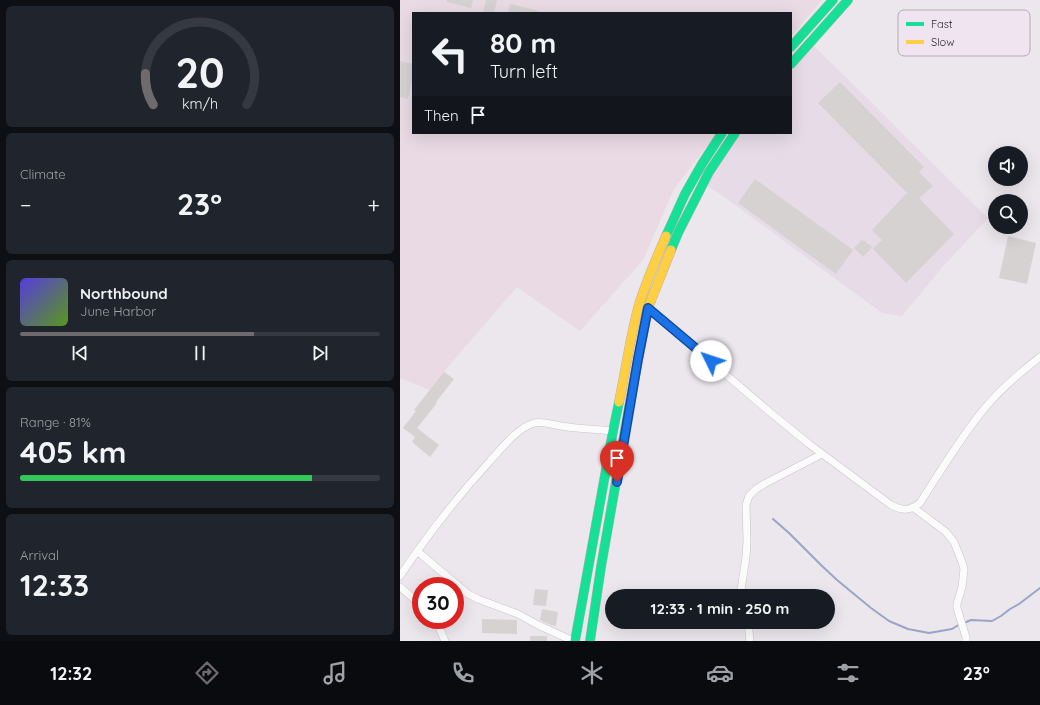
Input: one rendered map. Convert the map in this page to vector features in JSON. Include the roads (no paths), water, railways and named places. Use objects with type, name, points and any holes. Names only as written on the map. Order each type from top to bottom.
[{"type":"highway","points":[[792,46],[834,0]]},
{"type":"highway","points":[[792,63],[848,0]]},
{"type":"highway","points":[[574,641],[613,431],[639,306],[660,249],[685,194],[721,134]]},
{"type":"highway","points":[[590,641],[601,568],[648,308],[678,233],[709,172],[733,134]]},
{"type":"street","points":[[648,308],[771,413],[822,454],[892,505],[906,510],[914,508],[920,503],[960,440],[980,413],[1010,381],[1040,357]]},
{"type":"street","points":[[400,576],[417,551],[469,484],[504,445],[519,431],[535,423],[547,423],[561,426],[613,431]]},
{"type":"street","points":[[741,589],[747,541],[746,505],[749,496],[756,489],[766,483],[822,454]]},
{"type":"street","points":[[914,508],[951,537],[962,562],[964,569],[957,608],[966,641]]},
{"type":"street","points":[[417,551],[468,594],[518,614],[538,625],[574,641]]},
{"type":"street","points":[[400,586],[412,597]]},
{"type":"street","points":[[440,629],[445,641]]},
{"type":"street","points":[[749,629],[750,641]]},
{"type":"waterway","points":[[773,519],[837,580],[889,621],[908,629],[929,633],[952,629],[960,624]]},
{"type":"waterway","points":[[964,623],[971,620],[992,621],[1019,604],[1040,588]]}]
